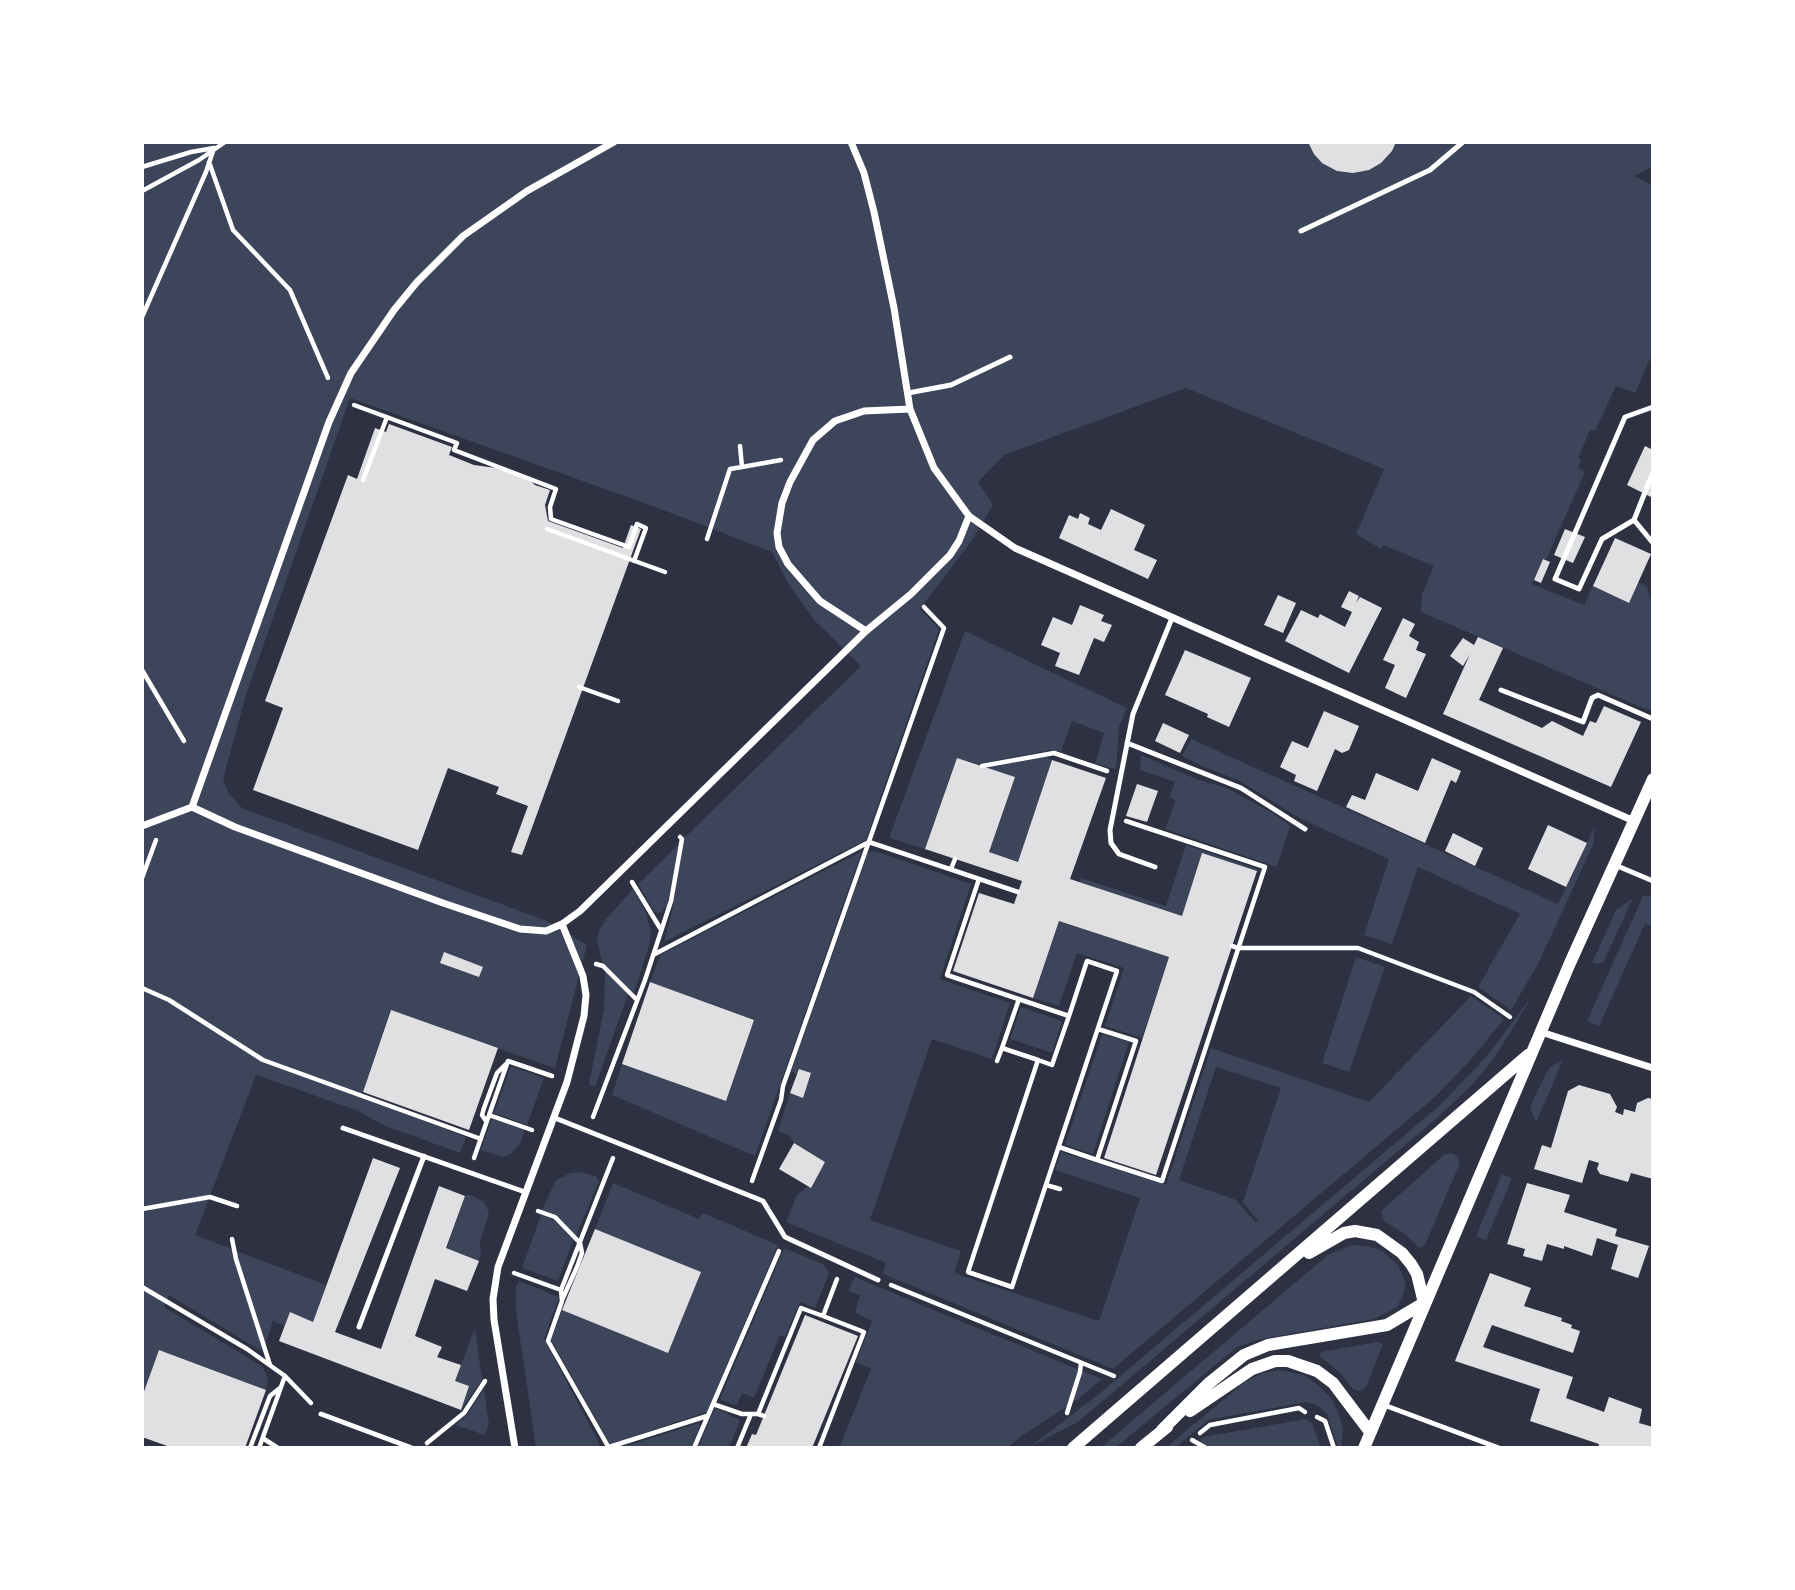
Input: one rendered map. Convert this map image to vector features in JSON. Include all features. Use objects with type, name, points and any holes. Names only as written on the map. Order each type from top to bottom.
[{"type":"street","points":[[192,807],[338,399],[351,373],[394,310],[417,282],[463,236],[527,191],[614,142]]},
{"type":"street","points":[[851,142],[864,173],[874,212],[894,308],[910,409],[934,468],[969,516],[1016,548],[1634,821]]},
{"type":"street","points":[[866,631],[820,601],[788,564],[779,547],[777,533],[782,503],[813,440],[835,421],[864,411],[910,409]]},
{"type":"street","points":[[142,826],[192,807],[235,827],[520,929],[546,931],[580,911],[866,631],[940,566],[959,541],[969,516]]},
{"type":"street","points":[[1363,1448],[1541,1031],[1653,779]]},
{"type":"street","points":[[515,1448],[494,1320],[495,1282],[525,1192],[555,1118],[584,1016],[586,996],[583,976],[562,924]]},
{"type":"street","points":[[1541,1031],[1653,1068]]},
{"type":"street","points":[[1073,1448],[1532,1052]]},
{"type":"street","points":[[1281,1269],[1344,1233],[1355,1231],[1377,1236],[1397,1248],[1411,1264],[1417,1275],[1424,1303]]},
{"type":"street","points":[[1141,1448],[1226,1368],[1257,1349],[1387,1325],[1424,1303]]},
{"type":"street","points":[[1162,1430],[1252,1369],[1288,1361],[1317,1371],[1333,1383],[1370,1432]]},
{"type":"lane","points":[[1301,231],[1430,170],[1463,142]]},
{"type":"lane","points":[[908,393],[951,385],[1010,357]]},
{"type":"lane","points":[[1653,407],[1625,417],[1555,579],[1579,589],[1602,538],[1634,520],[1653,472]]},
{"type":"lane","points":[[1634,520],[1653,543]]},
{"type":"lane","points":[[1155,867],[1119,854],[1111,843],[1112,820],[1133,714],[1172,618]]},
{"type":"lane","points":[[1501,690],[1583,722],[1592,698],[1598,695],[1653,719]]},
{"type":"lane","points":[[1127,743],[1241,788],[1305,829]]},
{"type":"lane","points":[[1615,865],[1653,881]]},
{"type":"lane","points":[[555,1118],[763,1201],[785,1237],[878,1280]]},
{"type":"lane","points":[[343,1128],[525,1192]]},
{"type":"lane","points":[[359,1327],[424,1156]]},
{"type":"lane","points":[[1382,1404],[1499,1448]]},
{"type":"lane","points":[[321,1414],[412,1448]]},
{"type":"path","points":[[142,191],[200,160],[225,142]]},
{"type":"path","points":[[142,317],[214,148]]},
{"type":"path","points":[[142,167],[214,148]]},
{"type":"path","points":[[209,162],[233,230],[290,290],[338,399],[457,443],[454,450],[556,489],[550,507],[551,519],[629,547],[637,524],[646,528],[634,561]]},
{"type":"path","points":[[363,480],[368,474],[387,417]]},
{"type":"path","points":[[740,446],[742,467]]},
{"type":"path","points":[[707,538],[730,469],[781,460]]},
{"type":"path","points":[[547,529],[665,572]]},
{"type":"path","points":[[747,1195],[944,628],[927,611]]},
{"type":"path","points":[[142,670],[184,741]]},
{"type":"path","points":[[579,687],[618,701]]},
{"type":"path","points":[[982,766],[1054,753],[1110,772]]},
{"type":"path","points":[[1059,1147],[1162,1181],[1265,867],[1123,820],[1112,820]]},
{"type":"path","points":[[587,1131],[671,901],[681,839],[669,825]]},
{"type":"path","points":[[142,878],[156,840]]},
{"type":"path","points":[[653,955],[869,842],[1018,892]]},
{"type":"path","points":[[951,869],[955,859]]},
{"type":"path","points":[[621,871],[634,883],[660,928]]},
{"type":"path","points":[[979,879],[947,975],[1004,991],[1069,1016]]},
{"type":"path","points":[[1232,946],[1358,948],[1474,992],[1510,1017]]},
{"type":"path","points":[[576,959],[603,966],[637,1000]]},
{"type":"path","points":[[1002,1048],[1038,1060],[1052,1065],[1087,961],[1117,971],[1012,1287],[968,1272],[1038,1060]]},
{"type":"path","points":[[142,988],[169,1000],[263,1060],[481,1139]]},
{"type":"path","points":[[997,1061],[1019,999]]},
{"type":"path","points":[[1097,1160],[1120,1098],[1136,1041],[1098,1029]]},
{"type":"path","points":[[508,1061],[567,1082]]},
{"type":"path","points":[[487,1122],[482,1115],[485,1096],[497,1073],[508,1061]]},
{"type":"path","points":[[469,1172],[508,1061]]},
{"type":"path","points":[[489,1115],[548,1135]]},
{"type":"path","points":[[562,1301],[561,1290],[619,1144]]},
{"type":"path","points":[[1046,1185],[1060,1189]]},
{"type":"path","points":[[142,1209],[210,1197],[237,1206]]},
{"type":"path","points":[[545,1213],[555,1217],[580,1243],[582,1253],[548,1341],[608,1448],[708,1415]]},
{"type":"path","points":[[694,1448],[785,1237]]},
{"type":"path","points":[[232,1239],[270,1366]]},
{"type":"path","points":[[524,1277],[561,1290]]},
{"type":"path","points":[[826,1319],[838,1277]]},
{"type":"path","points":[[878,1280],[1114,1376]]},
{"type":"path","points":[[142,1287],[247,1349],[285,1376],[321,1414]]},
{"type":"path","points":[[737,1448],[801,1308],[864,1332],[819,1448]]},
{"type":"path","points":[[421,1448],[464,1413],[500,1359]]},
{"type":"path","points":[[1067,1413],[1081,1363]]},
{"type":"path","points":[[259,1448],[285,1376]]},
{"type":"path","points":[[250,1448],[251,1437],[270,1396],[281,1388]]},
{"type":"path","points":[[713,1404],[742,1414],[764,1416]]},
{"type":"path","points":[[1200,1433],[1210,1425],[1299,1408],[1305,1412]]},
{"type":"path","points":[[1317,1417],[1325,1422],[1334,1448]]},
{"type":"path","points":[[264,1438],[278,1448]]},
{"type":"path","points":[[1192,1440],[1206,1448]]},
{"type":"shaded area","points":[[142,142],[1653,142],[1653,167],[1634,176],[1653,185],[1653,352],[1635,393],[1616,386],[1595,431],[1590,430],[1578,458],[1581,460],[1578,468],[1585,472],[1546,560],[1543,559],[1532,584],[1584,605],[1593,586],[1628,603],[1638,582],[1647,586],[1653,611],[1653,702],[1650,710],[1645,709],[1421,612],[1422,594],[1434,566],[1383,545],[1381,549],[1356,534],[1384,469],[1186,388],[1004,455],[978,482],[993,505],[972,540],[920,609],[939,629],[866,840],[664,942],[672,912],[683,839],[861,666],[815,621],[788,583],[772,552],[658,508],[350,398],[246,695],[223,779],[229,794],[242,808],[547,921],[587,945],[555,1068],[390,1011],[361,1097],[466,1137],[460,1153],[383,1125],[356,1110],[256,1075],[195,1235],[326,1285],[313,1322],[285,1326],[273,1321],[263,1352],[169,1295],[164,1307],[262,1366],[268,1380],[266,1390],[159,1350],[142,1397]]},
{"type":"shaded area","points":[[965,631],[1127,708],[1119,727],[1116,769],[1095,764],[1104,733],[1072,721],[1061,752],[1051,750],[978,764],[957,758],[925,849],[889,838]]},
{"type":"shaded area","points":[[1191,739],[1558,904],[1595,826],[1593,845],[1538,964],[1511,1010],[1478,987],[1520,914],[1418,867],[1392,944],[1364,935],[1389,859],[1303,820],[1238,780],[1182,756]]},
{"type":"shaded area","points":[[1141,755],[1196,779],[1227,788],[1290,826],[1277,867],[1165,829],[1176,800],[1169,797],[1175,782],[1140,770]]},
{"type":"shaded area","points":[[1046,757],[1052,760],[1018,862],[989,852],[1014,777],[987,768]]},
{"type":"shaded area","points":[[679,844],[667,906],[662,912],[654,912],[638,884]]},
{"type":"shaded area","points":[[1186,845],[1258,869],[1257,871],[1202,853],[1182,916],[1080,882],[1081,878],[1166,906]]},
{"type":"shaded area","points":[[862,851],[755,1156],[612,1095],[622,1064],[726,1101],[754,1020],[650,982],[660,955]]},
{"type":"shaded area","points":[[875,851],[971,884],[940,979],[1010,1003],[992,1059],[932,1039],[870,1220],[961,1251],[954,1273],[1099,1321],[1140,1198],[1055,1170],[1061,1152],[1166,1185],[1211,1048],[1369,1102],[1471,996],[1504,1019],[1435,1097],[1113,1369],[883,1274],[886,1263],[786,1222],[797,1195],[808,1186],[825,1162],[794,1143],[790,1136],[778,1131],[790,1093],[803,1097],[811,1074],[800,1069],[797,1075],[791,1071],[868,853]],"holes":[[[1216,1067],[1281,1088],[1243,1202],[1258,1221],[1256,1223],[1236,1200],[1179,1180]]]},
{"type":"shaded area","points":[[633,889],[646,913],[651,932],[634,993],[602,962],[597,940],[607,918]]},
{"type":"shaded area","points":[[1643,896],[1653,896],[1653,926],[1645,924],[1599,1026],[1587,1021]]},
{"type":"shaded area","points":[[1633,898],[1603,963],[1592,963],[1616,910]]},
{"type":"shaded area","points":[[1059,921],[1169,957],[1142,1038],[1105,1026],[1124,968],[1077,953],[1059,1006],[1033,998]]},
{"type":"shaded area","points":[[1356,957],[1385,967],[1349,1072],[1322,1063]]},
{"type":"shaded area","points":[[605,970],[628,994],[595,1087],[589,1084],[604,1009]]},
{"type":"shaded area","points":[[1533,995],[1495,1057],[1472,1085],[1436,1119],[1078,1422],[1028,1448],[1099,1394],[1439,1106],[1487,1056]]},
{"type":"shaded area","points":[[1021,1007],[1062,1021],[1052,1053],[1010,1039]]},
{"type":"shaded area","points":[[1102,1034],[1129,1042],[1093,1154],[1065,1145]]},
{"type":"shaded area","points":[[1563,1060],[1536,1123],[1530,1107],[1550,1067]]},
{"type":"shaded area","points":[[511,1066],[544,1078],[527,1125],[494,1113]]},
{"type":"shaded area","points":[[492,1118],[525,1130],[520,1144],[511,1154],[503,1157],[481,1150]]},
{"type":"shaded area","points":[[1452,1153],[1460,1163],[1425,1245],[1420,1248],[1384,1221],[1381,1211],[1445,1154]]},
{"type":"shaded area","points":[[580,1172],[596,1176],[599,1181],[576,1236],[557,1215],[542,1210],[556,1180]]},
{"type":"shaded area","points":[[1502,1174],[1512,1178],[1486,1240],[1476,1236]]},
{"type":"shaded area","points":[[613,1183],[699,1219],[703,1213],[778,1245],[707,1412],[610,1444],[551,1340],[562,1310],[700,1272],[595,1229]]},
{"type":"shaded area","points":[[468,1194],[484,1202],[489,1213],[480,1242],[479,1261],[447,1248]]},
{"type":"shaded area","points":[[541,1215],[554,1220],[573,1240],[558,1281],[522,1268]]},
{"type":"shaded area","points":[[1351,1245],[1381,1250],[1398,1265],[1406,1284],[1396,1308],[1374,1319],[1261,1339],[1237,1347],[1115,1448],[1100,1448],[1328,1255]]},
{"type":"shaded area","points":[[784,1248],[823,1264],[829,1273],[815,1308],[800,1302],[785,1337],[780,1335],[754,1398],[742,1393],[737,1405],[731,1404],[720,1399]]},
{"type":"shaded area","points":[[855,1277],[1102,1379],[1077,1400],[1007,1448],[839,1448],[871,1369],[856,1362],[872,1321],[855,1313],[860,1295],[848,1291]]},
{"type":"shaded area","points":[[519,1281],[559,1297],[544,1339],[599,1447],[536,1448],[516,1311],[516,1287]]},
{"type":"shaded area","points":[[475,1328],[482,1380],[461,1410],[469,1386],[455,1381]]},
{"type":"shaded area","points":[[1382,1343],[1382,1347],[1366,1387],[1360,1391],[1354,1390],[1340,1373],[1320,1356],[1324,1351]]},
{"type":"shaded area","points":[[1280,1370],[1304,1375],[1332,1399],[1343,1429],[1341,1448],[1338,1448],[1327,1414],[1317,1405],[1306,1402],[1208,1420],[1175,1448],[1165,1448],[1245,1382],[1263,1373]]},
{"type":"shaded area","points":[[484,1389],[489,1424],[485,1435],[455,1425],[466,1416]]},
{"type":"shaded area","points":[[715,1408],[740,1420],[729,1448],[698,1448]]},
{"type":"shaded area","points":[[1306,1419],[1312,1423],[1321,1448],[1196,1448],[1203,1437]]},
{"type":"shaded area","points":[[699,1423],[691,1448],[619,1448]]},
{"type":"building","points":[[1308,142],[1396,142],[1381,163],[1369,170],[1353,173],[1337,171],[1322,163]]},
{"type":"building","points":[[389,424],[452,447],[449,455],[474,465],[511,470],[526,476],[535,485],[550,490],[545,505],[548,521],[623,548],[631,525],[641,529],[522,855],[511,852],[528,806],[496,794],[499,787],[448,768],[418,850],[253,790],[283,708],[265,701],[348,475],[357,479],[375,428],[386,432]]},
{"type":"building","points":[[1645,446],[1653,450],[1653,498],[1627,485]]},
{"type":"building","points":[[1111,509],[1145,525],[1134,550],[1157,560],[1148,579],[1059,538],[1069,515],[1078,519],[1080,513],[1090,518],[1088,524],[1101,530]]},
{"type":"building","points":[[1565,529],[1585,537],[1573,563],[1554,555]]},
{"type":"building","points":[[1615,538],[1651,554],[1629,603],[1593,586]]},
{"type":"building","points":[[1543,559],[1550,562],[1541,583],[1534,580]]},
{"type":"building","points":[[1349,591],[1359,596],[1356,603],[1360,597],[1382,608],[1349,673],[1285,641],[1301,610],[1318,618],[1320,614],[1345,627],[1352,612],[1341,607]]},
{"type":"building","points":[[1278,595],[1296,603],[1283,633],[1264,625]]},
{"type":"building","points":[[1080,605],[1104,615],[1101,621],[1112,625],[1104,642],[1094,638],[1079,675],[1055,666],[1060,653],[1041,645],[1053,617],[1072,625]]},
{"type":"building","points":[[1403,618],[1415,624],[1409,636],[1419,642],[1416,650],[1426,654],[1406,698],[1385,688],[1395,665],[1383,660]]},
{"type":"building","points":[[1478,637],[1503,648],[1479,700],[1542,728],[1552,721],[1583,736],[1590,721],[1596,723],[1604,706],[1641,722],[1611,787],[1443,714],[1470,654],[1463,666],[1450,656],[1463,638],[1474,645]]},
{"type":"building","points":[[1185,650],[1251,678],[1229,727],[1207,717],[1208,714],[1165,695]]},
{"type":"building","points":[[1324,711],[1359,726],[1349,750],[1342,753],[1335,749],[1317,791],[1294,781],[1296,775],[1280,767],[1292,741],[1308,748]]},
{"type":"building","points":[[1163,723],[1189,735],[1180,753],[1155,741]]},
{"type":"building","points":[[957,758],[1015,777],[989,852],[1018,862],[1052,760],[1106,778],[1070,879],[1182,916],[1202,853],[1257,871],[1156,1175],[1104,1158],[1169,957],[1059,921],[1033,998],[953,971],[979,893],[1014,904],[1022,881],[925,849]]},
{"type":"building","points":[[1432,758],[1461,771],[1456,783],[1451,780],[1425,843],[1346,807],[1352,795],[1365,800],[1376,773],[1418,791]]},
{"type":"building","points":[[1137,784],[1158,791],[1147,822],[1126,816]]},
{"type":"building","points":[[1548,825],[1587,843],[1566,887],[1528,869]]},
{"type":"building","points":[[1453,833],[1483,848],[1475,866],[1445,851]]},
{"type":"building","points":[[444,952],[483,967],[479,977],[440,963]]},
{"type":"building","points":[[650,982],[754,1020],[726,1101],[622,1064]]},
{"type":"building","points":[[391,1010],[498,1048],[469,1130],[363,1092]]},
{"type":"building","points":[[799,1069],[811,1073],[803,1098],[790,1093]]},
{"type":"building","points":[[1579,1085],[1610,1094],[1617,1107],[1615,1112],[1623,1115],[1624,1109],[1635,1112],[1637,1103],[1648,1098],[1653,1099],[1653,1179],[1631,1173],[1628,1182],[1600,1174],[1597,1169],[1599,1163],[1589,1160],[1582,1183],[1534,1169],[1542,1145],[1551,1148],[1568,1091]]},
{"type":"building","points":[[794,1143],[825,1162],[811,1188],[779,1169]]},
{"type":"building","points":[[373,1158],[400,1168],[335,1332],[381,1349],[439,1186],[465,1196],[446,1248],[479,1261],[467,1291],[435,1279],[415,1336],[442,1347],[437,1357],[461,1365],[455,1381],[469,1386],[461,1410],[279,1341],[290,1312],[313,1322]]},
{"type":"building","points":[[1527,1183],[1570,1195],[1564,1212],[1617,1229],[1615,1236],[1649,1246],[1638,1278],[1611,1269],[1618,1245],[1597,1238],[1592,1256],[1564,1246],[1564,1249],[1547,1244],[1542,1261],[1523,1256],[1525,1249],[1507,1244]]},
{"type":"building","points":[[595,1229],[701,1272],[668,1353],[562,1310]]},
{"type":"building","points":[[1490,1273],[1531,1288],[1524,1306],[1562,1318],[1561,1321],[1580,1331],[1573,1353],[1492,1325],[1483,1347],[1573,1377],[1566,1398],[1604,1412],[1609,1397],[1642,1409],[1639,1423],[1653,1427],[1653,1448],[1598,1448],[1599,1444],[1530,1421],[1540,1389],[1455,1361]]},
{"type":"building","points":[[805,1315],[858,1336],[812,1448],[746,1448],[752,1434],[756,1435]]},
{"type":"building","points":[[159,1350],[266,1390],[245,1448],[173,1448],[142,1437],[142,1397]]}]
